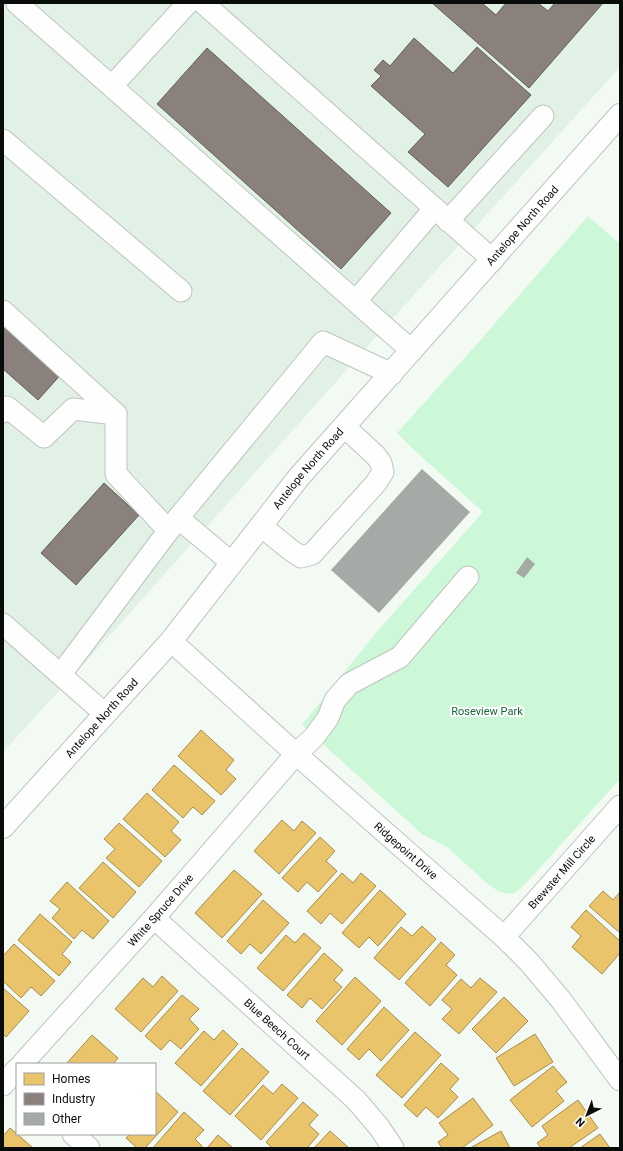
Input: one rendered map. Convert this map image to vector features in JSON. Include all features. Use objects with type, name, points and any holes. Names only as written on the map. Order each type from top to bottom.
[{"type":"main road","name":"Antelope North Road","points":[[3,827],[171,641],[300,477],[620,115]]},
{"type":"street","points":[[17,3],[412,351]]},
{"type":"street","points":[[112,86],[188,3]]},
{"type":"street","points":[[203,3],[493,260]]},
{"type":"street","points":[[356,301],[441,215],[543,116]]},
{"type":"street","points":[[3,140],[181,291]]},
{"type":"street","points":[[3,311],[116,414],[116,474],[173,524],[232,562]]},
{"type":"street","points":[[61,674],[173,524],[323,342],[392,374]]},
{"type":"street","points":[[3,412],[7,407],[44,437],[74,408],[116,414]]},
{"type":"street","points":[[261,526],[301,557],[312,554],[376,483],[383,472],[381,463],[376,456],[344,427]]},
{"type":"street","name":"White Spruce Drive","points":[[26,1063],[296,754],[314,737],[328,718],[335,700],[349,684],[400,657],[468,577]]},
{"type":"street","points":[[3,624],[105,714]]},
{"type":"street","name":"Ridgepoint Drive","points":[[171,641],[296,754],[504,937],[529,962],[561,1000],[620,1080]]},
{"type":"street","name":"Brewster Mill Circle","points":[[504,937],[620,806]]},
{"type":"street","name":"Blue Beech Court","points":[[154,918],[356,1100],[379,1127],[394,1148]]},
{"type":"street","points":[[74,1135],[89,1148]]},
{"type":"shaded area","points":[[3,3],[620,3],[620,67],[375,338],[121,623],[3,752]]},
{"type":"green space","name":"Roseview Park","points":[[588,216],[620,244],[620,779],[538,870],[521,888],[512,894],[500,892],[489,885],[447,847],[423,835],[302,725],[375,634],[483,512],[397,433],[477,344]]},
{"type":"building: Homes","points":[[201,730],[234,760],[226,770],[236,779],[221,795],[178,756]]},
{"type":"building: Homes","points":[[174,765],[215,801],[202,815],[193,807],[183,818],[152,790]]},
{"type":"building: Homes","points":[[147,793],[179,822],[171,831],[181,840],[165,857],[123,819]]},
{"type":"building: Homes","points":[[282,820],[294,831],[302,821],[316,833],[279,874],[254,851]]},
{"type":"building: Homes","points":[[119,823],[162,861],[139,887],[106,858],[115,849],[104,839]]},
{"type":"building: Homes","points":[[320,837],[335,851],[326,861],[337,871],[318,892],[307,882],[298,892],[282,878]]},
{"type":"building: Homes","points":[[103,862],[136,892],[113,918],[79,888]]},
{"type":"building: Homes","points":[[234,870],[262,894],[222,938],[195,913]]},
{"type":"building: Homes","points":[[342,873],[353,883],[361,873],[376,886],[342,924],[330,913],[321,924],[307,911]]},
{"type":"building: Homes","points":[[67,882],[109,921],[93,939],[82,930],[74,939],[52,918],[60,909],[50,901]]},
{"type":"building: Homes","points":[[380,890],[406,914],[378,946],[369,937],[359,948],[342,933]]},
{"type":"building: Homes","points":[[603,891],[613,900],[620,892],[620,933],[589,906]]},
{"type":"building: Homes","points":[[263,900],[289,923],[261,954],[250,944],[241,954],[227,941]]},
{"type":"building: Homes","points":[[586,910],[620,941],[620,953],[602,974],[572,947],[581,936],[571,927]]},
{"type":"building: Homes","points":[[40,914],[72,942],[62,954],[71,962],[59,976],[18,940]]},
{"type":"building: Homes","points":[[422,926],[436,939],[399,980],[374,958],[401,927],[412,936]]},
{"type":"building: Homes","points":[[304,933],[321,948],[283,991],[257,968],[286,935],[295,943]]},
{"type":"building: Homes","points":[[441,942],[455,955],[446,965],[457,975],[430,1006],[405,983]]},
{"type":"building: Homes","points":[[14,944],[55,981],[41,996],[31,987],[21,998],[3,981],[3,956]]},
{"type":"building: Homes","points":[[324,953],[343,970],[334,980],[342,987],[322,1009],[310,998],[302,1008],[287,995]]},
{"type":"building: Homes","points":[[162,976],[178,991],[141,1032],[115,1009],[143,978],[153,987]]},
{"type":"building: Homes","points":[[355,977],[381,1001],[342,1045],[316,1021]]},
{"type":"building: Homes","points":[[480,978],[497,992],[459,1034],[442,1019],[452,1009],[442,1000],[461,979],[471,988]]},
{"type":"building: Homes","points":[[3,988],[29,1011],[6,1037],[3,1034]]},
{"type":"building: Homes","points":[[182,995],[199,1009],[189,1019],[199,1029],[181,1049],[170,1040],[161,1050],[145,1036]]},
{"type":"building: Homes","points":[[504,997],[528,1021],[496,1053],[472,1029]]},
{"type":"building: Homes","points":[[384,1007],[409,1030],[381,1061],[369,1049],[359,1060],[347,1049]]},
{"type":"building: Homes","points":[[223,1030],[238,1044],[201,1086],[175,1063],[204,1031],[214,1040]]},
{"type":"building: Homes","points":[[415,1032],[441,1055],[402,1098],[376,1075]]},
{"type":"building: Homes","points":[[535,1034],[553,1062],[514,1086],[496,1058]]},
{"type":"building: Homes","points":[[92,1035],[118,1058],[114,1063],[67,1063]]},
{"type":"building: Homes","points":[[242,1048],[269,1072],[230,1115],[203,1091]]},
{"type":"building: Homes","points":[[441,1063],[459,1079],[450,1089],[458,1097],[438,1118],[426,1107],[417,1117],[404,1105]]},
{"type":"building: Homes","points":[[553,1066],[567,1082],[556,1091],[564,1101],[532,1127],[510,1100]]},
{"type":"building: Homes","points":[[282,1084],[298,1098],[261,1140],[235,1116],[263,1085],[273,1094]]},
{"type":"building: Homes","points":[[156,1092],[178,1112],[145,1148],[137,1148],[126,1138],[129,1135],[156,1135]]},
{"type":"building: Homes","points":[[473,1098],[493,1125],[462,1148],[442,1148],[438,1142],[448,1135],[439,1123]]},
{"type":"building: Homes","points":[[578,1100],[598,1128],[569,1148],[541,1148],[537,1143],[548,1135],[542,1126]]},
{"type":"building: Homes","points":[[303,1102],[318,1115],[309,1125],[319,1134],[307,1148],[272,1148],[266,1142]]},
{"type":"building: Homes","points":[[184,1112],[204,1130],[195,1139],[202,1146],[200,1148],[153,1148]]},
{"type":"building: Homes","points":[[10,1128],[16,1135],[18,1135],[33,1148],[3,1148],[3,1136]]},
{"type":"building: Homes","points":[[330,1131],[349,1148],[314,1148]]},
{"type":"building: Homes","points":[[501,1131],[510,1148],[470,1148]]},
{"type":"building: Homes","points":[[600,1134],[610,1148],[580,1148]]},
{"type":"building: Homes","points":[[218,1135],[233,1148],[207,1148]]},
{"type":"building: Industry","points":[[432,3],[482,3],[496,15],[506,3],[538,3],[548,11],[555,3],[603,3],[529,88]]},
{"type":"building: Industry","points":[[414,38],[453,73],[477,47],[531,95],[448,187],[408,152],[425,134],[371,86],[381,76],[374,70],[383,60],[390,66]]},
{"type":"building: Industry","points":[[207,48],[391,213],[341,269],[157,104]]},
{"type":"building: Industry","points":[[3,317],[64,371],[38,400],[3,369]]},
{"type":"building: Industry","points":[[104,483],[139,515],[76,585],[41,553]]},
{"type":"building: Other","points":[[422,469],[470,512],[379,613],[331,570]]},
{"type":"building: Other","points":[[527,557],[535,564],[524,578],[516,573]]}]
